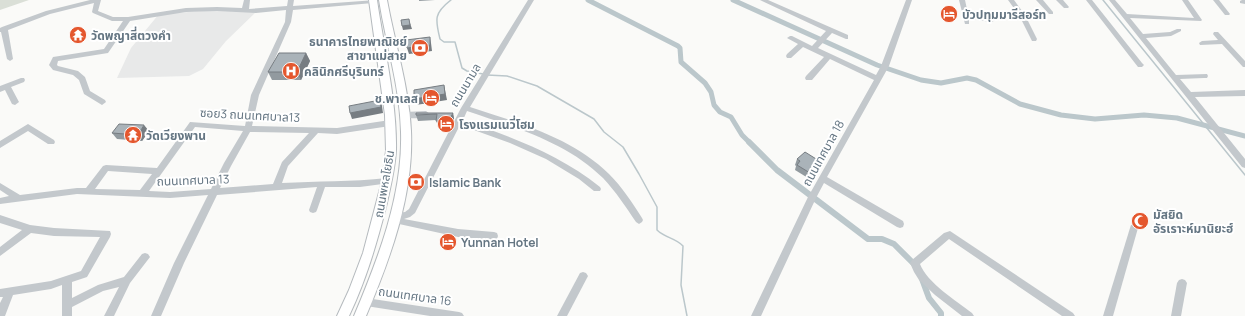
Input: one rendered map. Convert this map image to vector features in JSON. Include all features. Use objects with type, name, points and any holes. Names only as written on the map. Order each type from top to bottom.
[{"type":"main road","name":"ถนนพหลโยธิน","points":[[343,316],[355,292],[369,253],[387,182],[391,151],[390,123],[374,0]]},
{"type":"main road","name":"ถนนพหลโยธิน","points":[[360,316],[384,253],[394,218],[404,166],[406,133],[405,115],[383,0]]},
{"type":"street","points":[[10,59],[2,29],[48,12],[98,0],[95,12],[112,19],[128,19],[186,10],[217,8],[256,11],[291,4],[374,0]]},
{"type":"street","points":[[245,10],[247,0]]},
{"type":"street","name":"ถนนนามล","points":[[394,218],[407,215],[412,211],[460,114],[531,0]]},
{"type":"street","points":[[763,0],[846,37]]},
{"type":"street","name":"ถนนเทศบาล 18","points":[[756,316],[811,200],[884,68],[909,0]]},
{"type":"street","points":[[962,0],[967,19],[992,20]]},
{"type":"street","points":[[1011,0],[1022,15],[1034,39]]},
{"type":"street","points":[[1039,0],[1051,13]]},
{"type":"street","points":[[1059,0],[1066,7]]},
{"type":"street","points":[[1089,0],[1140,65]]},
{"type":"street","points":[[1112,0],[1245,165]]},
{"type":"street","points":[[1126,16],[1199,20],[1185,0]]},
{"type":"street","points":[[1216,0],[1227,14]]},
{"type":"street","points":[[156,316],[179,263],[227,165],[248,129],[255,95],[288,22],[291,4]]},
{"type":"street","points":[[102,102],[86,92],[82,79],[75,73],[56,68],[53,64],[55,59],[106,51],[128,19]]},
{"type":"street","points":[[813,49],[831,30]]},
{"type":"street","points":[[1142,36],[1171,34],[1179,30]]},
{"type":"street","points":[[1216,34],[1245,65]]},
{"type":"street","points":[[790,38],[878,79]]},
{"type":"street","points":[[1202,43],[1224,42]]},
{"type":"street","points":[[789,56],[802,44]]},
{"type":"street","points":[[809,78],[829,56]]},
{"type":"street","points":[[1174,77],[1204,76]]},
{"type":"street","points":[[15,102],[4,87],[21,80]]},
{"type":"street","points":[[1189,95],[1245,93]]},
{"type":"street","points":[[405,115],[433,114]]},
{"type":"street","points":[[460,114],[499,136],[565,165],[584,176],[597,189]]},
{"type":"street","points":[[460,114],[549,137],[583,157],[597,166],[617,186],[630,203],[640,220]]},
{"type":"street","name":"ซอย3 ถนนเทศบาล13","points":[[143,194],[193,124],[248,129],[337,131],[390,123]]},
{"type":"street","points":[[0,145],[28,127],[51,142]]},
{"type":"street","points":[[276,187],[285,164],[316,131]]},
{"type":"street","points":[[89,191],[106,168],[158,171]]},
{"type":"street","points":[[823,178],[900,224]]},
{"type":"street","name":"ถนนเทศบาล 13","points":[[0,201],[77,191],[170,195],[322,184],[387,182]]},
{"type":"street","points":[[313,210],[322,184]]},
{"type":"street","points":[[0,186],[18,198]]},
{"type":"street","points":[[394,218],[458,233],[494,236]]},
{"type":"street","points":[[0,219],[30,229],[54,232],[107,234],[84,274],[68,281],[4,292],[0,316]]},
{"type":"street","points":[[1108,316],[1134,228]]},
{"type":"street","points":[[0,252],[30,229]]},
{"type":"street","points":[[969,316],[921,277],[915,264],[950,235],[1070,316]]},
{"type":"street","points":[[109,316],[127,280],[145,257]]},
{"type":"street","points":[[562,316],[583,276]]},
{"type":"street","points":[[67,305],[101,288],[127,280]]},
{"type":"street","points":[[67,316],[68,281]]},
{"type":"street","points":[[1176,316],[1182,283]]},
{"type":"street","name":"ถนนเทศบาล 16","points":[[366,302],[459,316]]},
{"type":"shaded area","points":[[0,0],[29,0],[0,10]]},
{"type":"shaded area","points":[[218,10],[256,12],[226,41],[203,69],[189,76],[117,78],[131,48],[159,14]]},
{"type":"building","points":[[409,19],[410,25],[402,26],[401,20]]},
{"type":"building","points":[[430,37],[430,45],[407,48],[406,40]]},
{"type":"building","points":[[279,53],[306,53],[297,72],[268,72]]},
{"type":"building","points":[[444,85],[445,94],[414,99],[414,90]]},
{"type":"building","points":[[380,100],[381,107],[350,113],[349,106]]},
{"type":"building","points":[[416,113],[453,113],[448,122],[436,121],[437,114],[416,115]]},
{"type":"building","points":[[119,124],[144,125],[138,135],[112,133]]},
{"type":"building","points":[[805,152],[821,162],[810,173],[797,165],[800,161],[797,159]]},
{"type":"waterway","points":[[451,0],[441,9],[437,17],[437,26],[440,39],[444,42],[455,42],[462,68],[467,71],[483,74]]},
{"type":"waterway","points":[[588,0],[678,46],[680,48],[681,62],[705,83],[711,92],[714,105],[720,112],[731,117],[742,135],[777,170],[868,239],[882,239],[894,244],[916,266]]},
{"type":"waterway","points":[[733,0],[877,65],[921,80],[941,83],[967,78],[976,80],[1020,104],[1061,115],[1095,119],[1144,115],[1177,118],[1245,136]]},
{"type":"waterway","points":[[1103,0],[1245,175]]},
{"type":"waterway","points":[[487,75],[507,76],[537,86],[594,119],[604,132],[623,147],[657,207],[657,230],[683,246],[681,285],[687,316]]},
{"type":"waterway","points":[[922,279],[929,298],[941,313],[941,316]]},
{"type":"place","name":"บัวปทุมมารีสอร์ท","points":[[949,14]]},
{"type":"place","name":"วัดพญาสี่ตวงคำ","points":[[78,35]]},
{"type":"place","name":"ธนาคารไทยพาณิชย์ สาขาแม่สาย","points":[[420,48]]},
{"type":"place","name":"คลินิกศรีบุรินทร์","points":[[291,71]]},
{"type":"place","name":"ช.พาเลส","points":[[431,98]]},
{"type":"place","name":"โรงแรมเนวี่โฮม","points":[[446,124]]},
{"type":"place","name":"วัดเวียงพาน","points":[[133,135]]},
{"type":"place","name":"Islamic Bank","points":[[416,182]]},
{"type":"place","name":"มัสยิด อัรเราะห์มานิยะฮ์","points":[[1140,221]]},
{"type":"place","name":"Yunnan Hotel","points":[[448,242]]}]
